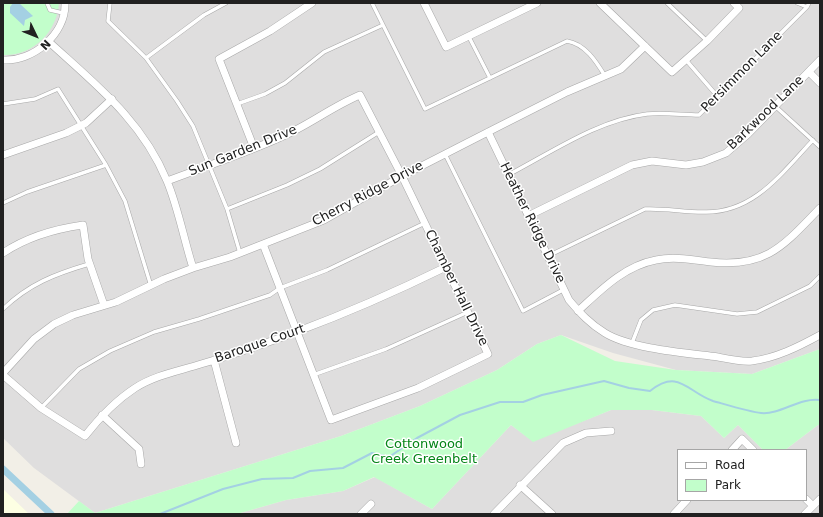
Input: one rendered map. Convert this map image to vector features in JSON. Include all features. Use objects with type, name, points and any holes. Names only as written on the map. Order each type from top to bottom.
[{"type":"street","points":[[3,60],[9,61],[23,57],[34,52],[48,41],[59,25],[63,13],[64,3]]},
{"type":"street","points":[[254,148],[219,59],[270,32],[312,3]]},
{"type":"street","points":[[427,4],[446,48],[537,3]]},
{"type":"street","points":[[600,3],[672,72],[707,41],[737,6]]},
{"type":"street","points":[[48,41],[112,99],[137,127],[151,149],[167,181],[193,268]]},
{"type":"street","name":"Cherry Ridge Drive","points":[[3,374],[34,339],[54,324],[73,315],[104,305],[193,268],[240,253],[324,220],[402,176],[566,92],[621,69],[645,46]]},
{"type":"street","name":"Barkwood Lane","points":[[528,216],[632,165],[652,161],[686,165],[703,162],[726,153],[748,134],[820,60]]},
{"type":"street","points":[[808,72],[820,83]]},
{"type":"street","name":"Sun Garden Drive","points":[[167,181],[254,148],[298,129],[338,104],[360,95]]},
{"type":"street","name":"Chamber Hall Drive","points":[[263,244],[331,420],[418,388],[488,354],[402,176],[360,95]]},
{"type":"street","points":[[3,155],[66,133],[81,126],[112,99]]},
{"type":"street","name":"Heather Ridge Drive","points":[[488,132],[569,300],[585,319],[606,334],[632,343],[662,350],[749,361],[771,357],[797,348],[820,335]]},
{"type":"street","points":[[578,311],[613,280],[633,268],[656,260],[679,259],[717,263],[745,263],[764,257],[785,245],[820,208]]},
{"type":"street","points":[[3,254],[14,246],[43,233],[84,225],[90,263],[104,305]]},
{"type":"street","name":"Baroque Court","points":[[41,408],[85,436],[102,415],[116,402],[142,384],[161,376],[214,360],[296,332],[398,290],[446,267]]},
{"type":"street","points":[[214,360],[236,443]]},
{"type":"street","points":[[3,374],[41,408]]},
{"type":"street","points":[[102,415],[139,449],[141,464]]},
{"type":"street","points":[[494,514],[520,485],[563,443],[586,433],[611,431]]},
{"type":"street","points":[[733,449],[742,439],[753,449]]},
{"type":"street","points":[[520,485],[552,514]]},
{"type":"street","points":[[805,514],[820,499]]},
{"type":"street","points":[[807,500],[813,506]]},
{"type":"street","points":[[674,514],[686,501]]},
{"type":"street","points":[[361,514],[371,504]]},
{"type":"lane","points":[[47,3],[50,10],[63,13]]},
{"type":"lane","points":[[110,3],[108,21],[146,58],[193,126],[227,209],[240,253]]},
{"type":"lane","points":[[146,58],[204,15],[226,3]]},
{"type":"lane","points":[[372,3],[424,109],[567,41],[577,43],[598,62],[606,76]]},
{"type":"lane","points":[[667,3],[707,41]]},
{"type":"lane","points":[[797,3],[808,5]]},
{"type":"lane","name":"Persimmon Lane","points":[[508,175],[586,134],[619,120],[648,114],[699,115],[808,5]]},
{"type":"lane","points":[[237,104],[264,94],[284,83],[324,52],[383,25]]},
{"type":"lane","points":[[468,36],[490,78]]},
{"type":"lane","points":[[686,60],[718,97]]},
{"type":"lane","points":[[3,104],[35,99],[58,89],[106,165],[125,201],[151,286]]},
{"type":"lane","points":[[776,106],[820,147]]},
{"type":"lane","points":[[227,209],[287,185],[320,169],[379,132]]},
{"type":"lane","points":[[548,256],[645,209],[661,208],[703,212],[729,211],[766,190],[813,140]]},
{"type":"lane","points":[[445,154],[523,311],[564,289]]},
{"type":"lane","points":[[3,203],[26,192],[106,165]]},
{"type":"lane","points":[[41,408],[79,369],[110,351],[154,332],[199,319],[270,295],[280,288],[327,270],[425,223]]},
{"type":"lane","points":[[3,309],[30,287],[57,274],[90,263]]},
{"type":"lane","points":[[632,343],[641,320],[653,310],[675,305],[737,314],[757,312],[810,286],[820,276]]},
{"type":"lane","points":[[313,375],[386,349],[468,312]]},
{"type":"shaded area","points":[[3,3],[820,3],[820,349],[752,374],[676,370],[613,353],[561,335],[537,344],[497,370],[420,406],[341,436],[95,513],[34,468],[3,438]]},
{"type":"shaded area","points":[[611,410],[652,410],[701,416],[724,438],[738,425],[762,449],[677,449],[677,501],[807,501],[807,449],[786,449],[820,425],[820,514],[237,514],[286,500],[343,491],[375,477],[432,509],[511,425],[533,441]]},
{"type":"shaded area","points":[[3,489],[29,514],[3,514]]},
{"type":"green space","points":[[3,3],[59,3],[54,24],[42,40],[33,47],[24,51],[3,55]]},
{"type":"green space","name":"Cottonwood Creek Greenbelt","points":[[561,335],[615,361],[676,370],[752,374],[820,349],[820,425],[786,449],[762,449],[738,425],[724,438],[701,416],[652,410],[611,410],[533,442],[511,425],[432,509],[374,477],[343,491],[286,500],[237,514],[67,514],[79,501],[95,513],[341,436],[420,406],[497,370],[537,344]]},
{"type":"water","points":[[13,3],[19,3],[33,16],[25,20],[24,26],[10,13],[10,7]]},
{"type":"waterway","points":[[160,514],[223,489],[262,479],[293,478],[310,471],[343,468],[372,453],[389,457],[417,438],[460,415],[500,402],[523,402],[542,395],[604,381],[629,388],[650,391],[660,384],[676,382],[683,384],[713,401],[744,410],[761,413],[768,413],[805,401],[820,400]]},
{"type":"waterway","points":[[3,469],[51,514]]}]
